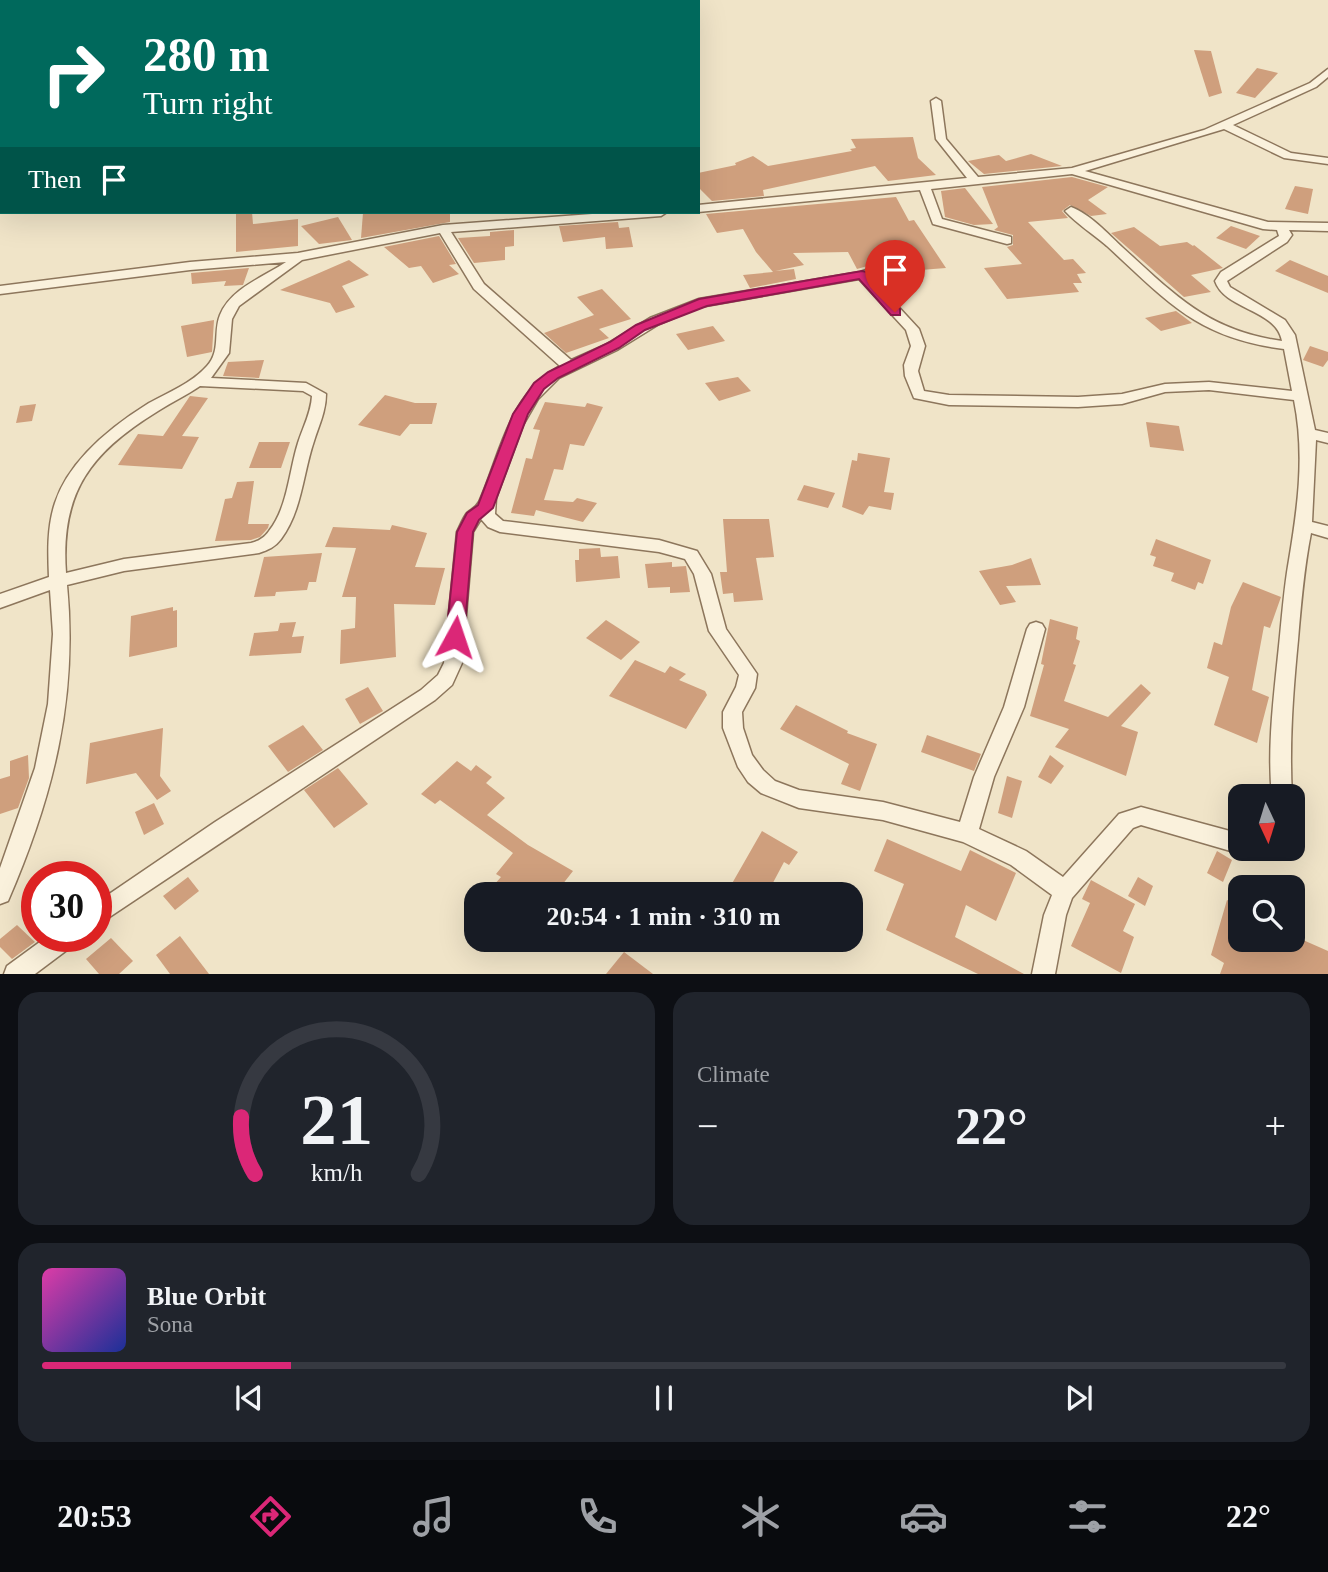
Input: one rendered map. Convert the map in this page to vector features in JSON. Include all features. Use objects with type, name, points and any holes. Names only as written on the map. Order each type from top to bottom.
[{"type":"street","points":[[700,209],[1073,171],[1188,139],[1313,85],[1328,72]]},
{"type":"street","points":[[936,102],[941,139],[976,182]]},
{"type":"street","points":[[1223,124],[1288,156],[1328,161]]},
{"type":"street","points":[[1073,171],[1253,222],[1281,227],[1328,227]]},
{"type":"street","points":[[925,187],[937,220],[1007,240]]},
{"type":"street","points":[[1071,211],[1105,236],[1170,297],[1208,323],[1235,336],[1292,346]]},
{"type":"street","points":[[0,290],[170,268],[298,257],[443,229],[635,214]]},
{"type":"street","points":[[1281,227],[1286,235],[1283,239],[1225,275],[1221,281],[1224,289],[1280,323],[1292,346],[1299,396],[1308,433],[1304,524],[1297,561],[1284,686],[1281,784]]},
{"type":"street","points":[[443,229],[479,286],[569,366]]},
{"type":"street","points":[[0,894],[29,825],[45,775],[55,729],[62,635],[58,581],[59,520],[64,501],[73,484],[98,452],[124,428],[198,382],[215,366],[221,356],[228,312],[244,295],[282,272],[298,257]]},
{"type":"street","points":[[112,905],[222,828],[404,711],[445,680],[453,663],[465,532],[473,517],[485,508],[521,414],[539,386],[569,366],[680,309],[704,302],[862,275],[904,262]]},
{"type":"street","points":[[862,275],[912,329],[918,346],[910,362],[910,378],[919,396],[949,400],[1078,402],[1122,398],[1165,388],[1209,386],[1299,396]]},
{"type":"street","points":[[0,601],[58,581],[157,560],[253,549],[268,543],[276,533],[293,493],[306,442],[320,407],[319,394],[306,387],[198,382]]},
{"type":"street","points":[[1308,433],[1328,438]]},
{"type":"street","points":[[485,508],[488,519],[500,526],[659,546],[691,555],[702,574],[718,631],[748,674],[748,681],[731,715],[732,728],[745,762],[765,786],[786,795],[905,816],[967,833],[1042,873],[1064,892]]},
{"type":"street","points":[[1304,524],[1328,532]]},
{"type":"street","points":[[967,833],[984,777],[1014,707],[1036,629]]},
{"type":"street","points":[[1043,974],[1055,915],[1064,892],[1126,821],[1141,816],[1228,840]]},
{"type":"street","points":[[15,974],[45,952]]},
{"type":"building","points":[[1194,50],[1211,51],[1222,93],[1209,97]]},
{"type":"building","points":[[1257,68],[1278,73],[1255,98],[1236,93]]},
{"type":"building","points":[[913,137],[918,158],[936,175],[888,181],[875,166],[763,190],[764,196],[712,201],[700,189],[700,173],[736,165],[735,163],[753,156],[768,166],[852,151],[850,149],[856,148],[851,139]]},
{"type":"building","points":[[1031,154],[1062,166],[984,174],[968,161],[999,155],[1006,161]]},
{"type":"building","points":[[1072,177],[1108,187],[1088,200],[1107,214],[1091,216],[1070,205],[1062,211],[1068,218],[1028,222],[1064,260],[1073,259],[1086,273],[1077,274],[1082,283],[1073,283],[1079,292],[1007,299],[984,268],[1022,264],[1007,247],[1013,245],[1013,235],[994,230],[998,227],[982,187]]},
{"type":"building","points":[[1295,186],[1313,189],[1308,214],[1285,209]]},
{"type":"building","points":[[965,188],[993,224],[974,225],[945,217],[941,191]]},
{"type":"building","points":[[896,197],[909,221],[914,220],[946,268],[895,272],[915,289],[897,294],[877,277],[909,268],[910,257],[903,256],[857,269],[848,252],[793,253],[804,265],[775,271],[794,269],[796,279],[750,288],[743,275],[773,272],[756,252],[743,229],[717,233],[706,214]]},
{"type":"building","points":[[236,214],[252,214],[253,224],[298,219],[298,246],[236,252]]},
{"type":"building","points":[[363,214],[450,214],[450,222],[361,238]]},
{"type":"building","points":[[338,217],[352,240],[319,244],[301,226]]},
{"type":"building","points":[[618,222],[619,228],[629,227],[633,247],[606,249],[605,237],[563,242],[559,226]]},
{"type":"building","points":[[1231,226],[1260,236],[1246,249],[1216,238]]},
{"type":"building","points":[[1134,227],[1160,246],[1187,242],[1194,245],[1223,268],[1191,275],[1211,292],[1184,297],[1111,233]]},
{"type":"building","points":[[514,230],[514,246],[505,247],[505,260],[474,263],[458,238],[490,236],[490,232]]},
{"type":"building","points":[[439,236],[456,264],[449,265],[459,274],[433,283],[421,266],[409,268],[384,247]]},
{"type":"building","points":[[349,260],[369,275],[342,286],[355,307],[336,313],[330,303],[280,290]]},
{"type":"building","points":[[1290,260],[1328,276],[1328,293],[1275,271]]},
{"type":"building","points":[[249,268],[243,285],[224,286],[226,281],[192,284],[191,273]]},
{"type":"building","points":[[602,289],[631,319],[599,329],[609,338],[566,353],[544,333],[594,315],[577,297]]},
{"type":"building","points":[[1176,311],[1192,323],[1161,331],[1145,318]]},
{"type":"building","points":[[214,320],[212,352],[187,357],[181,326]]},
{"type":"building","points":[[713,326],[725,341],[688,350],[676,334]]},
{"type":"building","points":[[1310,346],[1328,352],[1328,360],[1323,367],[1303,360]]},
{"type":"building","points":[[264,360],[259,378],[223,376],[228,362]]},
{"type":"building","points":[[738,377],[751,391],[719,401],[705,383]]},
{"type":"building","points":[[385,395],[415,403],[437,403],[432,424],[410,424],[400,436],[358,425]]},
{"type":"building","points":[[190,396],[208,398],[182,436],[199,437],[182,469],[118,465],[138,434],[163,436]]},
{"type":"building","points":[[545,402],[585,407],[587,403],[603,407],[584,446],[570,444],[563,470],[554,469],[544,500],[573,502],[577,498],[597,503],[583,522],[536,510],[534,516],[511,513],[526,458],[532,459],[540,430],[533,429]]},
{"type":"building","points":[[36,404],[32,421],[16,423],[20,406]]},
{"type":"building","points":[[1146,422],[1179,426],[1184,451],[1150,447]]},
{"type":"building","points":[[259,442],[290,442],[281,468],[249,468]]},
{"type":"building","points":[[858,453],[890,458],[884,492],[894,493],[891,510],[869,506],[863,515],[842,507],[852,460],[857,461]]},
{"type":"building","points":[[254,481],[248,524],[269,524],[268,528],[260,537],[251,540],[215,541],[225,499],[232,498],[237,482]]},
{"type":"building","points":[[804,485],[835,493],[828,508],[797,500]]},
{"type":"building","points":[[723,519],[769,519],[774,557],[756,558],[763,600],[734,602],[733,593],[723,594],[720,572],[727,572]]},
{"type":"building","points":[[392,525],[427,533],[415,567],[445,568],[435,605],[394,604],[396,657],[340,664],[341,630],[355,628],[356,597],[342,597],[356,548],[325,547],[333,527],[390,530]]},
{"type":"building","points":[[1156,539],[1211,560],[1203,584],[1198,582],[1195,590],[1171,581],[1174,573],[1153,566],[1156,557],[1150,555]]},
{"type":"building","points":[[600,548],[601,557],[618,556],[620,578],[576,582],[575,560],[579,560],[579,549]]},
{"type":"building","points":[[322,553],[316,582],[309,582],[307,590],[254,597],[264,557]]},
{"type":"building","points":[[1031,558],[1041,585],[1006,586],[1016,602],[1000,605],[979,571],[1012,565]]},
{"type":"building","points":[[672,562],[672,567],[686,566],[690,592],[670,593],[670,587],[648,588],[645,564]]},
{"type":"building","points":[[1243,582],[1281,597],[1270,628],[1264,626],[1252,690],[1269,697],[1257,743],[1214,725],[1229,677],[1207,668],[1214,642],[1222,645],[1231,607]]},
{"type":"building","points":[[173,607],[173,611],[177,610],[177,647],[129,657],[131,616]]},
{"type":"building","points":[[1050,619],[1078,627],[1076,639],[1080,641],[1073,664],[1076,665],[1064,701],[1108,717],[1141,684],[1151,693],[1121,726],[1138,732],[1126,776],[1055,747],[1069,729],[1030,716],[1044,665],[1041,664]]},
{"type":"building","points":[[606,620],[640,642],[621,660],[586,638]]},
{"type":"building","points":[[296,622],[292,637],[304,636],[301,653],[249,656],[254,633],[278,631],[280,623]]},
{"type":"building","points":[[635,660],[665,673],[670,666],[686,674],[679,680],[705,691],[707,695],[686,729],[609,696]]},
{"type":"building","points":[[368,687],[383,711],[360,724],[345,699]]},
{"type":"building","points":[[796,705],[848,731],[847,733],[877,744],[860,791],[841,784],[849,764],[780,729]]},
{"type":"building","points":[[303,725],[323,750],[288,772],[268,746]]},
{"type":"building","points":[[163,728],[160,776],[171,791],[157,800],[136,773],[86,784],[90,743]]},
{"type":"building","points":[[927,735],[981,754],[974,771],[921,752]]},
{"type":"building","points":[[28,755],[29,778],[18,808],[0,814],[0,779],[10,776],[10,761]]},
{"type":"building","points":[[1050,755],[1064,766],[1051,784],[1038,777]]},
{"type":"building","points":[[457,761],[471,771],[476,765],[492,777],[486,783],[505,798],[487,815],[528,845],[573,871],[564,882],[497,882],[501,877],[496,874],[513,853],[440,800],[435,804],[421,794]]},
{"type":"building","points":[[338,768],[368,804],[334,828],[304,790]]},
{"type":"building","points":[[1007,776],[1022,781],[1012,818],[998,813]]},
{"type":"building","points":[[154,803],[164,824],[144,835],[135,812]]},
{"type":"building","points":[[762,831],[798,852],[789,865],[784,862],[773,882],[733,882]]},
{"type":"building","points":[[887,839],[961,871],[970,850],[1016,873],[996,921],[966,905],[955,937],[1024,974],[978,974],[886,930],[904,884],[874,871]]},
{"type":"building","points":[[1217,851],[1232,861],[1223,882],[1207,873]]},
{"type":"building","points":[[188,877],[199,891],[175,910],[163,896]]},
{"type":"building","points":[[1138,877],[1153,886],[1145,906],[1128,896]]},
{"type":"building","points":[[1091,880],[1135,904],[1123,931],[1134,937],[1121,973],[1071,946],[1090,903],[1082,899]]},
{"type":"building","points":[[1227,900],[1228,952],[1305,952],[1305,941],[1328,951],[1328,974],[1220,974],[1224,963],[1211,955]]},
{"type":"building","points":[[17,925],[21,929],[21,952],[12,959],[0,947],[0,939]]},
{"type":"building","points":[[180,936],[209,974],[170,974],[156,955]]},
{"type":"building","points":[[112,939],[133,961],[119,974],[99,974],[86,959],[94,952],[112,952]]},
{"type":"building","points":[[624,952],[653,974],[606,974]]},
{"type":"route","points":[[455,637],[465,532],[473,517],[485,508],[521,414],[539,386],[553,375],[604,351],[640,328],[680,309],[704,302],[862,275],[872,283],[895,312]]}]
